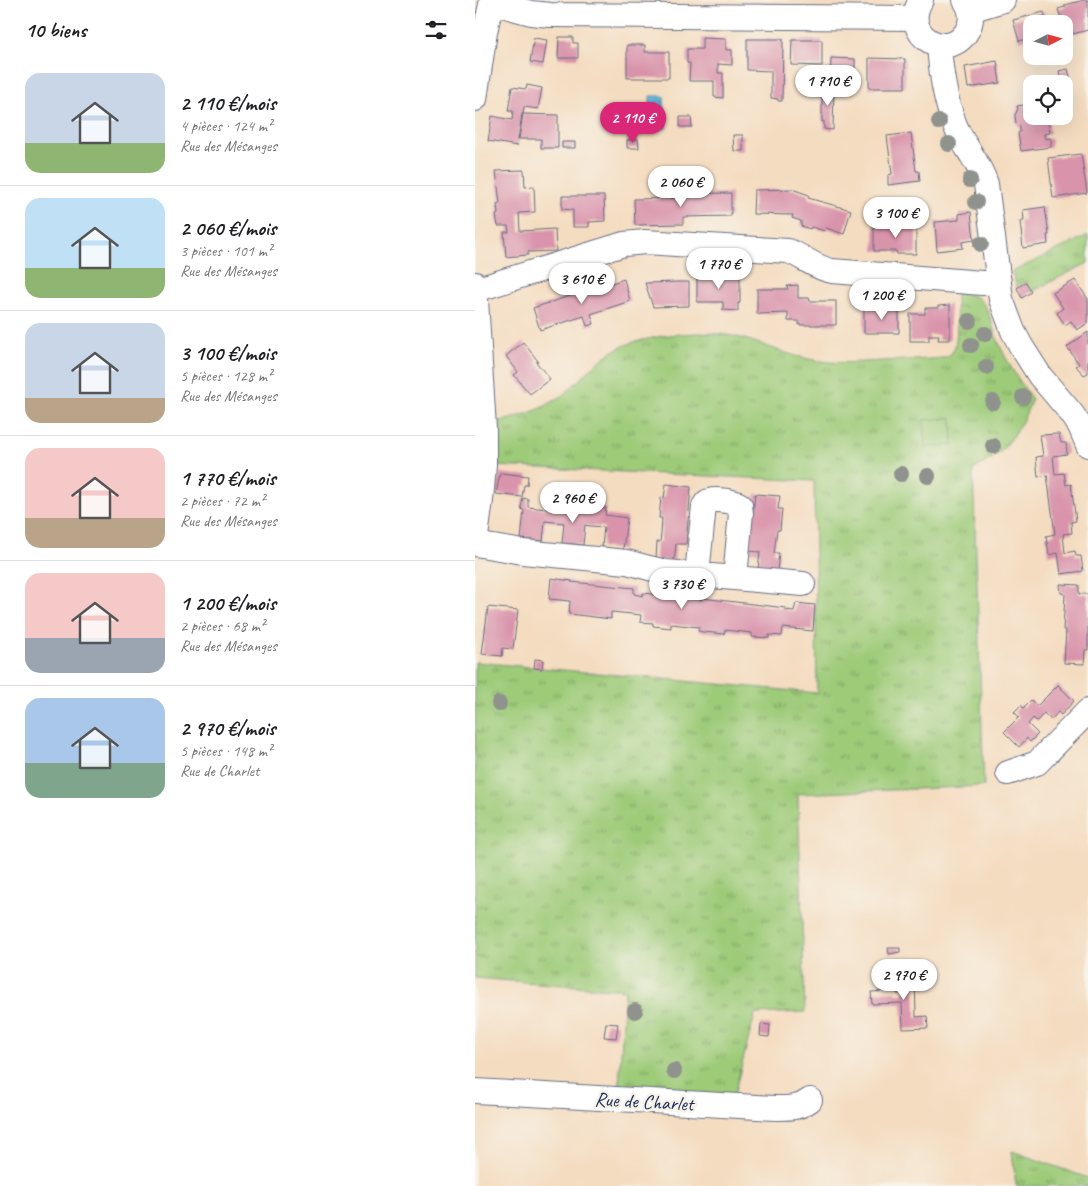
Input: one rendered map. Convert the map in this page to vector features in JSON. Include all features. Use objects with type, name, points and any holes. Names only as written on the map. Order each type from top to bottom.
[{"type":"street","points":[[475,100],[491,1],[531,12],[551,15],[918,9],[917,28],[922,36],[930,42],[945,45],[955,42],[964,36],[970,26],[971,15],[968,5],[1003,0]]},
{"type":"street","points":[[939,45],[941,70],[953,120],[986,184],[1001,299],[1021,346],[1040,376],[1072,414],[1088,445]]},
{"type":"street","points":[[803,584],[666,572],[627,562],[523,552],[475,544],[483,465],[484,428],[475,294],[624,244],[645,242],[787,250],[796,253],[818,267],[832,271],[982,283],[999,282]]},
{"type":"street","points":[[697,574],[704,506],[707,502],[711,501],[733,502],[740,505],[741,513],[735,578]]},
{"type":"street","points":[[1008,773],[1037,762],[1088,711]]},
{"type":"street","name":"Rue de Charlet","points":[[475,1091],[775,1108],[798,1107],[811,1100]]},
{"type":"green space","points":[[1088,235],[1088,263],[1031,292],[1026,282],[1017,288],[1012,272]]},
{"type":"green space","points":[[956,293],[974,296],[984,305],[1005,356],[1032,399],[1019,428],[1009,441],[996,455],[973,470],[984,786],[798,794],[805,1012],[755,1014],[731,1106],[618,1100],[625,990],[475,978],[475,662],[817,693],[814,481],[496,466],[493,423],[528,413],[552,402],[568,391],[604,357],[621,347],[662,336],[695,333],[727,335],[802,358],[829,362],[943,358],[951,354],[955,346],[957,332]]},
{"type":"green space","points":[[952,418],[953,445],[925,447],[923,420]]},
{"type":"green space","points":[[1012,1151],[1088,1178],[1088,1186],[1016,1186]]},
{"type":"water","points":[[650,96],[664,96],[666,128],[650,128]]},
{"type":"building","points":[[1088,0],[1088,30],[1073,34],[1073,15],[1060,15],[1058,9],[1065,7],[1065,5]]},
{"type":"building","points":[[1044,12],[1045,15],[1032,15]]},
{"type":"building","points":[[1023,17],[1023,40],[1019,41],[1013,20]]},
{"type":"building","points":[[559,37],[573,37],[573,43],[578,43],[578,58],[558,58]]},
{"type":"building","points":[[534,38],[547,40],[543,64],[530,62]]},
{"type":"building","points":[[702,38],[726,39],[726,50],[732,50],[732,65],[718,64],[718,73],[723,73],[723,98],[714,97],[714,81],[689,81],[690,63],[687,63],[687,49],[702,49]]},
{"type":"building","points":[[747,39],[783,39],[782,101],[771,98],[771,71],[747,70]]},
{"type":"building","points":[[792,40],[822,40],[822,66],[791,65]]},
{"type":"building","points":[[627,45],[645,45],[645,52],[669,52],[669,78],[627,78]]},
{"type":"building","points":[[831,58],[855,59],[855,85],[830,84]]},
{"type":"building","points":[[869,58],[905,59],[905,88],[869,88]]},
{"type":"building","points":[[997,61],[1000,83],[968,88],[965,67]]},
{"type":"building","points":[[1068,69],[1070,75],[1060,75],[1059,71]]},
{"type":"building","points":[[527,85],[542,88],[538,109],[524,107],[517,146],[488,141],[492,116],[512,120],[513,111],[508,111],[512,87],[526,89]]},
{"type":"building","points":[[822,86],[834,86],[833,130],[824,129],[824,121],[822,122]]},
{"type":"building","points":[[1023,105],[1023,125],[1049,125],[1050,133],[1044,134],[1045,139],[1051,138],[1051,147],[1021,151],[1018,133],[1020,132],[1020,127],[1016,123],[1015,115],[1018,109],[1017,106]]},
{"type":"building","points":[[523,114],[558,115],[558,148],[541,148],[541,139],[519,139]]},
{"type":"building","points":[[680,117],[691,117],[692,127],[680,127]]},
{"type":"building","points":[[911,133],[916,171],[919,171],[920,181],[888,185],[888,175],[892,174],[887,136]]},
{"type":"building","points":[[733,135],[743,135],[743,151],[734,151]]},
{"type":"building","points":[[638,139],[639,148],[627,148],[627,140]]},
{"type":"building","points":[[562,142],[575,142],[575,148],[562,148]]},
{"type":"building","points":[[1081,154],[1087,193],[1053,198],[1048,158]]},
{"type":"building","points":[[524,170],[525,187],[534,186],[535,212],[519,213],[520,231],[555,229],[556,251],[528,252],[528,255],[506,257],[504,232],[509,232],[508,226],[498,226],[496,215],[498,214],[497,204],[500,203],[496,171]]},
{"type":"building","points":[[792,189],[809,195],[808,198],[851,210],[844,234],[826,228],[825,231],[801,226],[801,221],[792,218],[793,215],[753,214],[754,190]]},
{"type":"building","points":[[731,193],[731,216],[683,217],[683,224],[635,225],[634,199],[683,198],[683,194]]},
{"type":"building","points":[[562,196],[604,196],[605,221],[589,222],[589,227],[573,227],[573,210],[562,209]]},
{"type":"building","points":[[1045,207],[1049,235],[1047,235],[1048,244],[1023,248],[1020,221],[1024,221],[1023,210]]},
{"type":"building","points":[[971,212],[974,240],[962,242],[963,248],[937,251],[935,222],[959,220],[959,214]]},
{"type":"building","points":[[874,225],[916,225],[916,254],[897,254],[896,251],[874,251]]},
{"type":"building","points":[[710,273],[710,276],[722,276],[722,279],[724,279],[724,276],[740,276],[740,303],[738,303],[738,311],[723,310],[723,302],[697,302],[697,274]]},
{"type":"building","points":[[624,279],[630,301],[591,314],[594,324],[587,326],[584,316],[540,330],[533,308],[573,295],[573,292],[583,289],[584,292]]},
{"type":"building","points":[[1075,280],[1088,299],[1088,323],[1077,330],[1071,321],[1065,325],[1057,313],[1063,308],[1053,293]]},
{"type":"building","points":[[689,282],[689,306],[653,307],[645,283]]},
{"type":"building","points":[[1026,282],[1031,292],[1022,298],[1017,288]]},
{"type":"building","points":[[798,285],[798,298],[809,298],[810,301],[836,301],[836,325],[799,325],[799,321],[788,321],[788,313],[757,314],[757,289],[788,289],[787,286]]},
{"type":"building","points":[[950,305],[950,340],[938,340],[939,335],[929,335],[929,341],[910,341],[910,314],[925,314],[925,308],[938,308],[938,306]]},
{"type":"building","points":[[890,306],[899,306],[899,333],[864,333],[864,309],[890,309]]},
{"type":"building","points":[[1088,332],[1088,373],[1084,375],[1076,366],[1079,364],[1067,347]]},
{"type":"building","points":[[523,342],[550,379],[530,394],[514,375],[518,372],[506,356]]},
{"type":"building","points":[[1059,434],[1061,443],[1066,443],[1067,454],[1053,456],[1055,474],[1064,473],[1066,485],[1071,484],[1076,521],[1071,522],[1072,533],[1063,534],[1065,553],[1075,551],[1076,556],[1081,556],[1083,571],[1061,574],[1058,553],[1049,555],[1046,536],[1055,534],[1047,475],[1038,477],[1036,457],[1043,456],[1040,435]]},
{"type":"building","points":[[500,473],[528,476],[527,485],[524,485],[522,497],[496,494]]},
{"type":"building","points":[[666,484],[691,487],[686,544],[676,544],[674,561],[656,559],[657,542],[660,542],[661,534],[662,518],[659,518],[661,497],[664,498]]},
{"type":"building","points":[[755,494],[780,496],[778,509],[782,509],[780,530],[777,530],[774,553],[779,553],[777,571],[758,569],[760,552],[749,551]]},
{"type":"building","points":[[523,498],[528,499],[528,507],[547,509],[548,501],[566,504],[566,511],[587,513],[587,506],[606,508],[605,515],[627,518],[623,550],[602,547],[604,527],[585,525],[583,545],[562,543],[564,523],[545,521],[543,541],[521,539],[524,511],[521,508]]},
{"type":"building","points":[[551,578],[571,582],[634,588],[634,594],[643,596],[643,593],[702,600],[702,598],[786,608],[786,610],[794,611],[796,603],[815,605],[813,631],[783,628],[782,636],[769,635],[769,638],[752,637],[752,633],[725,630],[724,634],[703,632],[698,631],[699,627],[671,624],[671,628],[653,626],[653,623],[640,622],[641,615],[611,612],[611,619],[569,614],[570,601],[549,599]]},
{"type":"building","points":[[1060,584],[1079,585],[1079,594],[1088,594],[1088,650],[1085,650],[1084,664],[1064,663],[1066,630],[1063,630],[1065,594],[1061,593]]},
{"type":"building","points":[[488,607],[518,610],[513,649],[503,648],[502,656],[482,654]]},
{"type":"building","points":[[535,659],[543,660],[542,669],[534,668]]},
{"type":"building","points":[[1058,685],[1074,701],[1061,715],[1058,712],[1051,720],[1044,713],[1037,721],[1033,718],[1028,724],[1038,734],[1030,742],[1027,738],[1019,747],[1004,732],[1019,717],[1014,712],[1021,705],[1023,708],[1031,700],[1037,706]]},
{"type":"building","points":[[888,948],[900,948],[900,952],[889,954]]},
{"type":"building","points":[[903,969],[915,969],[916,1017],[927,1016],[928,1028],[903,1029],[902,1003],[872,1004],[871,992],[896,991],[897,994],[903,994]]},
{"type":"building","points":[[606,1023],[618,1024],[616,1038],[604,1037]]},
{"type":"building","points":[[761,1024],[770,1025],[769,1037],[760,1036]]}]
